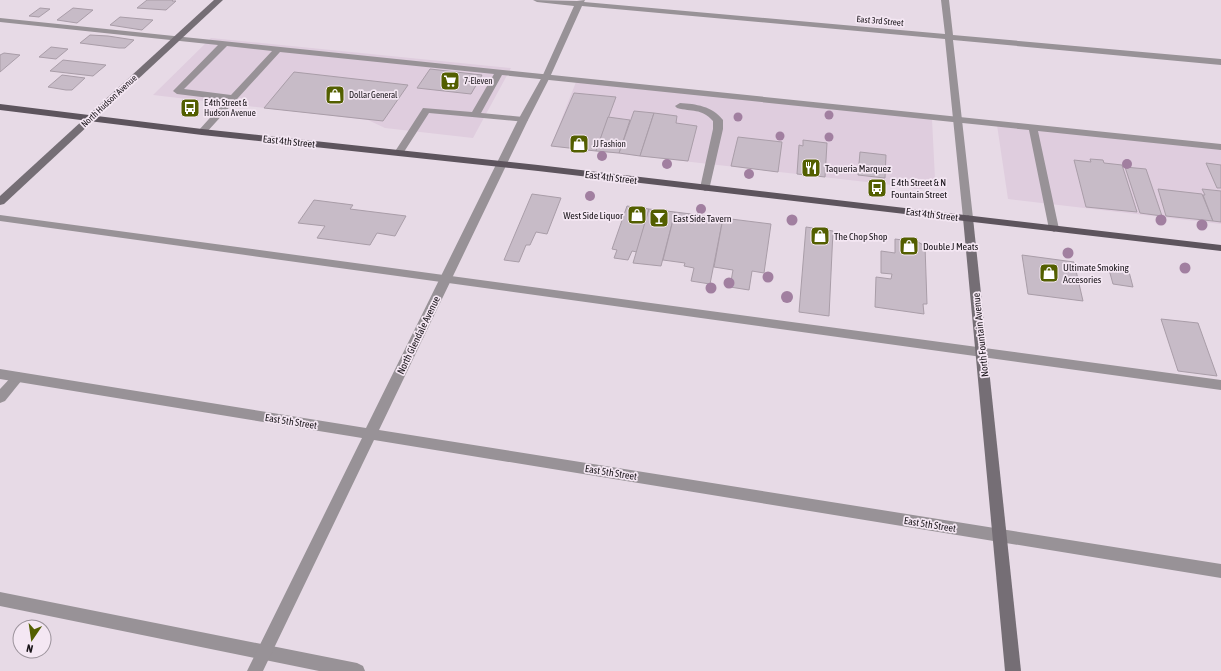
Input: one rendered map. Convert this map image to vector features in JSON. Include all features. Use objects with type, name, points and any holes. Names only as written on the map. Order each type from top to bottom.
[{"type":"main road","name":"East 4th Street","points":[[0,107],[87,121],[503,164],[1221,248]]},
{"type":"street","name":"North Hudson Avenue","points":[[0,202],[219,0]]},
{"type":"street","name":"East 3rd Street","points":[[537,0],[581,2],[948,38],[1221,62]]},
{"type":"street","name":"North Fountain Avenue","points":[[945,0],[1013,671]]},
{"type":"street","name":"North Glendale Avenue","points":[[255,671],[503,164],[523,120],[546,77],[581,2]]},
{"type":"street","points":[[0,20],[1221,147]]},
{"type":"street","points":[[224,44],[177,91],[233,98]]},
{"type":"street","points":[[202,132],[278,49]]},
{"type":"street","points":[[475,115],[499,72]]},
{"type":"street","points":[[680,106],[697,107],[710,111],[718,120],[718,129],[705,188]]},
{"type":"street","points":[[398,153],[426,110],[523,120]]},
{"type":"street","points":[[1033,127],[1054,229]]},
{"type":"street","points":[[0,218],[1221,385]]},
{"type":"street","name":"East 5th Street","points":[[0,374],[1221,571]]},
{"type":"street","points":[[0,398],[18,377]]},
{"type":"street","points":[[0,599],[357,671]]},
{"type":"shaded area","points":[[211,38],[511,68],[473,138],[385,128],[368,120],[153,95]]},
{"type":"shaded area","points":[[576,82],[932,119],[935,179],[922,189],[915,189],[910,187],[551,146]]},
{"type":"shaded area","points":[[997,125],[1221,149],[1221,224],[1008,199]]},
{"type":"building","points":[[147,0],[176,1],[166,10],[137,8]]},
{"type":"building","points":[[40,8],[50,9],[39,17],[29,16]]},
{"type":"building","points":[[73,8],[93,10],[77,23],[57,20]]},
{"type":"building","points":[[120,17],[153,20],[142,30],[110,25]]},
{"type":"building","points":[[90,35],[134,40],[125,48],[80,43]]},
{"type":"building","points":[[51,47],[68,49],[56,59],[39,57]]},
{"type":"building","points":[[4,53],[20,55],[0,72],[0,55]]},
{"type":"building","points":[[63,60],[106,65],[93,76],[50,71]]},
{"type":"building","name":"7-Eleven","points":[[430,69],[482,75],[471,94],[417,88]]},
{"type":"building","points":[[294,72],[408,85],[383,121],[264,108]]},
{"type":"building","points":[[62,75],[85,78],[72,90],[48,87]]},
{"type":"building","points":[[574,93],[616,97],[596,151],[551,146]]},
{"type":"building","points":[[634,111],[654,113],[640,156],[619,153]]},
{"type":"building","points":[[654,113],[677,116],[676,123],[697,126],[688,161],[640,156]]},
{"type":"building","points":[[608,117],[630,120],[619,153],[596,151]]},
{"type":"building","points":[[738,137],[782,142],[778,172],[731,166]]},
{"type":"building","points":[[803,140],[827,143],[825,177],[797,174],[799,145],[803,146]]},
{"type":"building","points":[[860,152],[886,155],[885,178],[858,175]]},
{"type":"building","points":[[1090,159],[1103,160],[1104,163],[1122,165],[1137,212],[1086,207],[1074,160],[1091,162]]},
{"type":"building","points":[[1206,163],[1221,165],[1221,188],[1217,188]]},
{"type":"building","points":[[1125,167],[1146,169],[1162,216],[1140,213]]},
{"type":"building","points":[[1158,189],[1202,194],[1213,221],[1166,216]]},
{"type":"building","points":[[1202,189],[1221,191],[1221,222],[1213,221]]},
{"type":"building","points":[[532,194],[561,198],[547,234],[536,232],[530,245],[526,245],[519,262],[504,260]]},
{"type":"building","points":[[314,200],[353,205],[350,209],[406,216],[395,236],[377,233],[370,245],[317,238],[325,226],[298,223]]},
{"type":"building","points":[[627,206],[649,209],[637,252],[632,251],[628,260],[614,258],[617,250],[612,249]]},
{"type":"building","points":[[649,209],[675,212],[661,266],[633,263]]},
{"type":"building","points":[[675,212],[723,218],[710,284],[691,281],[694,268],[684,266],[685,263],[663,260]]},
{"type":"building","points":[[723,218],[771,224],[764,273],[752,271],[749,290],[730,287],[733,270],[714,267]]},
{"type":"building","points":[[806,227],[833,231],[829,316],[799,312]]},
{"type":"building","points":[[895,239],[918,242],[925,246],[927,304],[923,304],[924,314],[875,307],[876,277],[891,279],[892,274],[881,273],[881,251],[895,253]]},
{"type":"building","points":[[1022,255],[1074,262],[1083,301],[1028,294]]},
{"type":"building","points":[[1108,266],[1128,268],[1133,287],[1113,284]]},
{"type":"building","points":[[1161,319],[1198,323],[1217,376],[1178,371]]},
{"type":"place","name":"7-Eleven","points":[[450,81]]},
{"type":"place","name":"Dollar General","points":[[335,95]]},
{"type":"place","name":"E 4th Street & Hudson Avenue","points":[[190,108]]},
{"type":"place","name":"JJ Fashion","points":[[579,144]]},
{"type":"place","name":"Taqueria Marquez","points":[[811,168]]},
{"type":"place","name":"E 4th Street & N Fountain Street","points":[[877,188]]},
{"type":"place","name":"West Side Liquor","points":[[637,215]]},
{"type":"place","name":"East Side Tavern","points":[[659,218]]},
{"type":"place","name":"The Chop Shop","points":[[820,236]]},
{"type":"place","name":"Double J Meats","points":[[909,246]]},
{"type":"place","name":"Ultimate Smoking Accesories","points":[[1049,273]]}]
